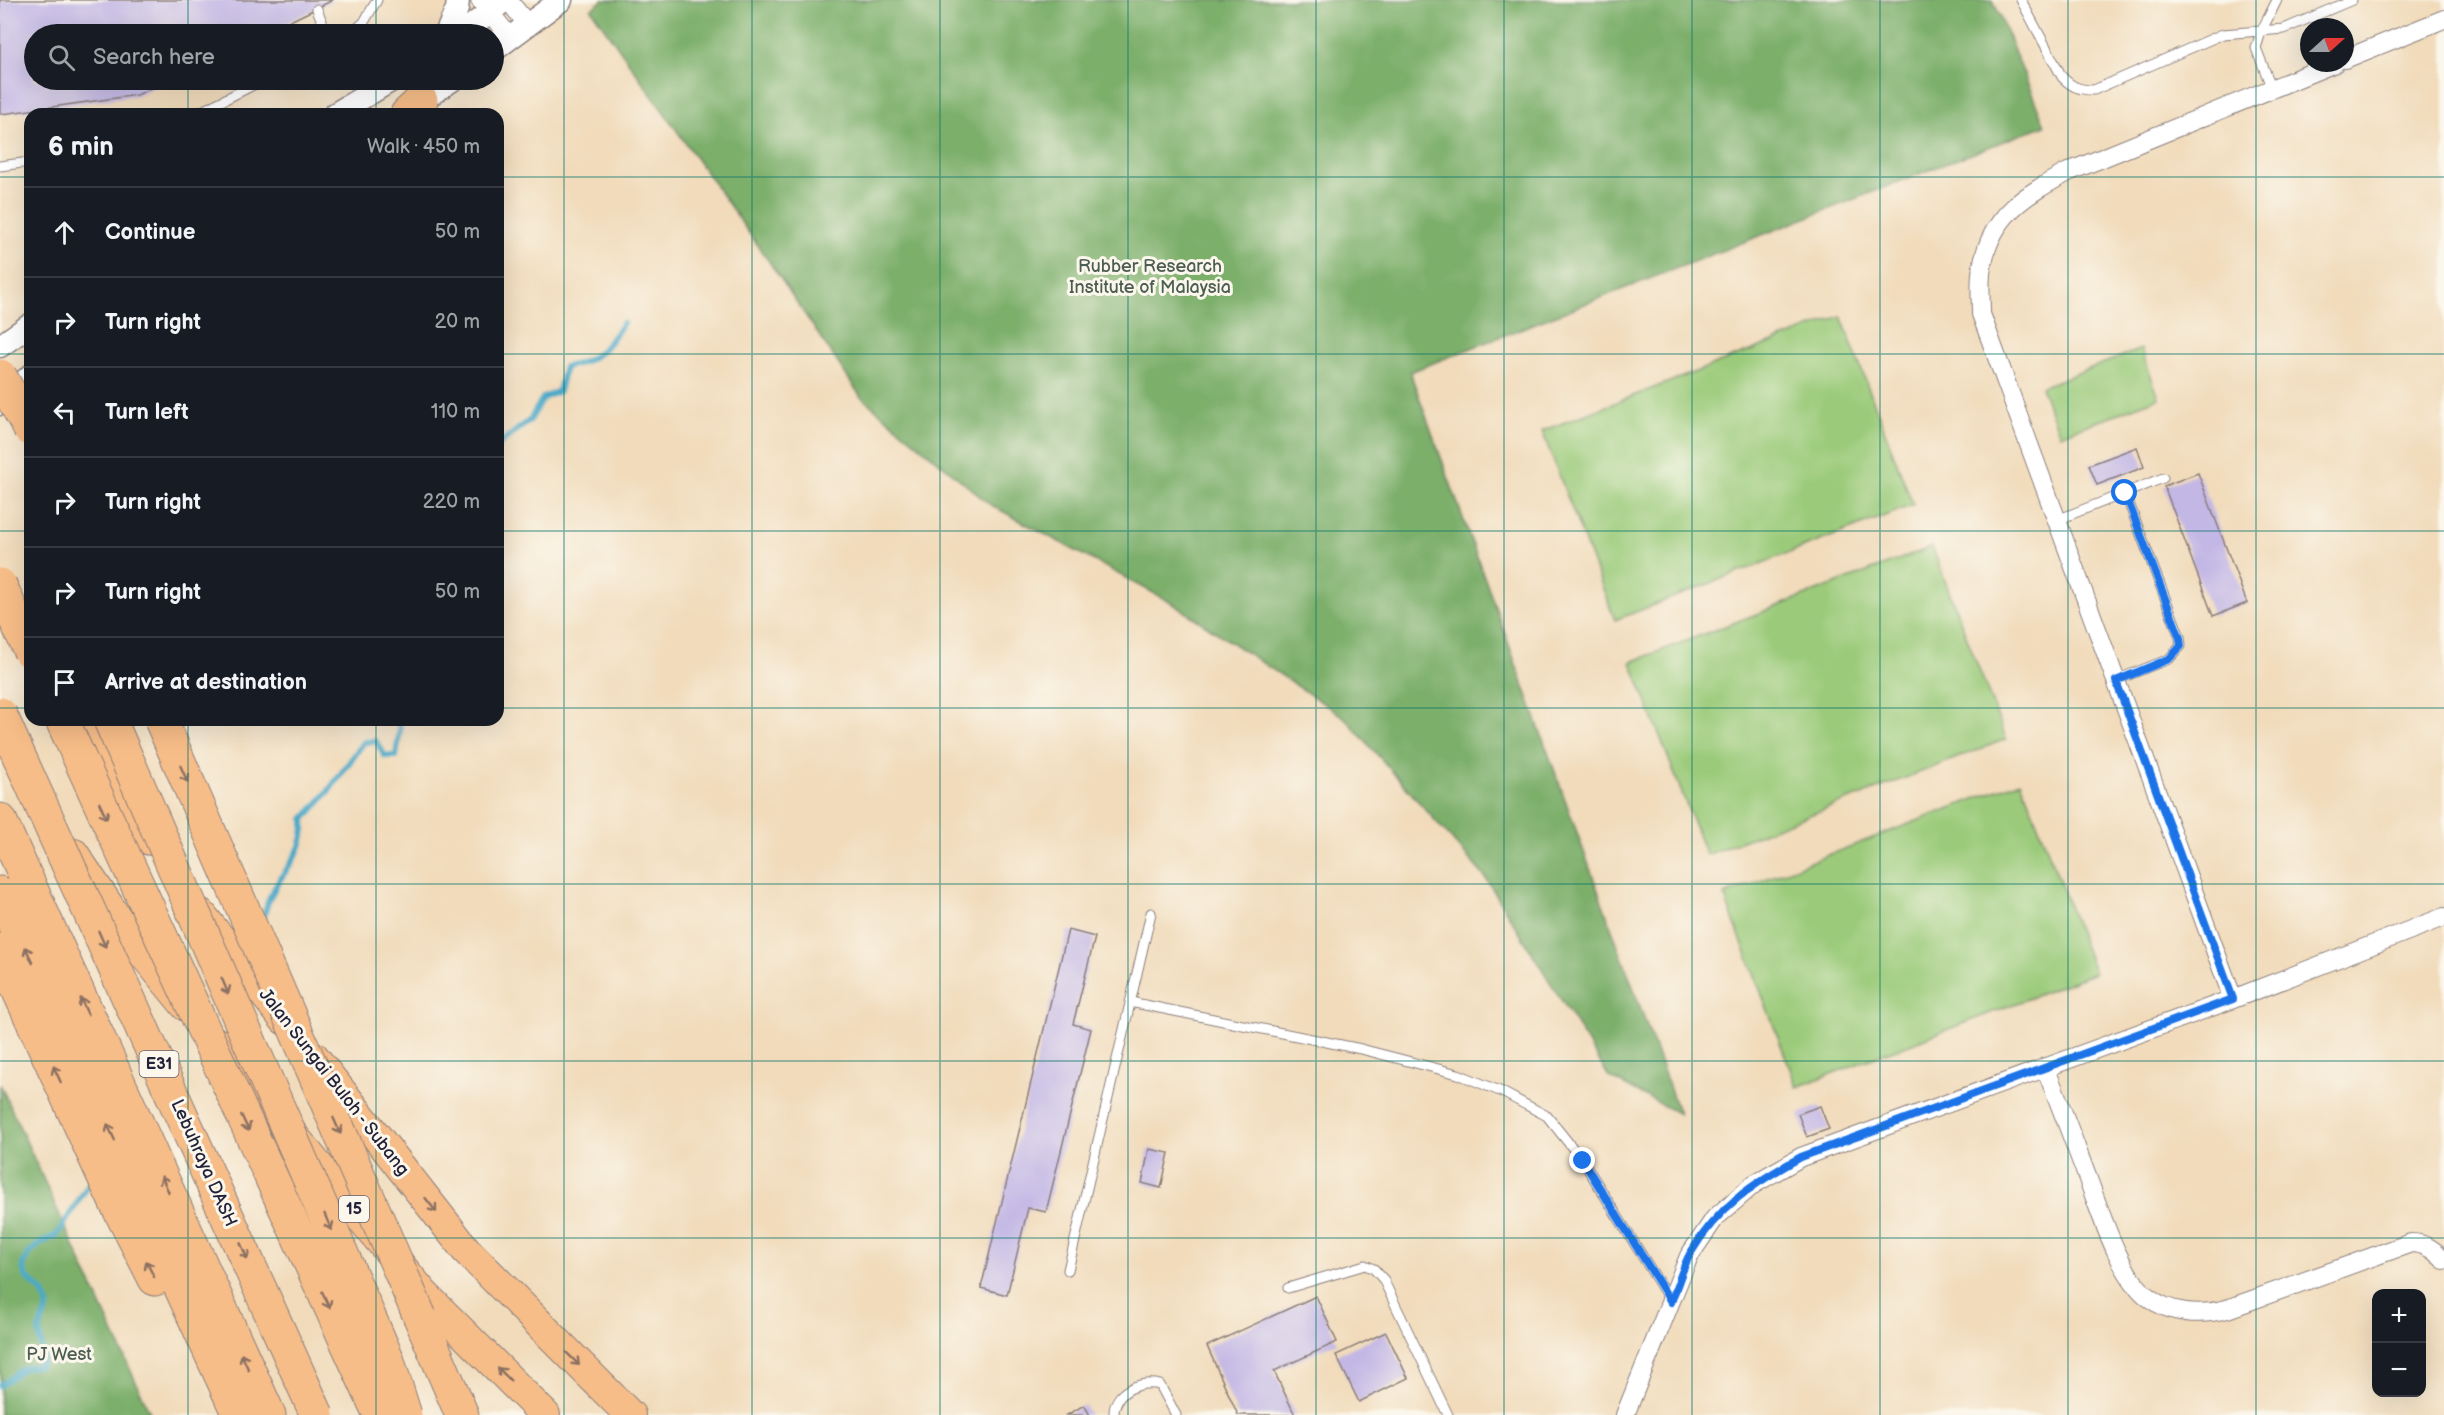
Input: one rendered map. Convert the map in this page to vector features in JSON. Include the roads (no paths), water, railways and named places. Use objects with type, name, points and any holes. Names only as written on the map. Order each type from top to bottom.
[{"type":"highway","points":[[0,376],[24,418]]},
{"type":"highway","points":[[0,585],[24,637]]},
{"type":"highway","points":[[0,602],[24,640]]},
{"type":"highway","name":"Lebuhraya DASH","points":[[0,714],[317,1415]]},
{"type":"highway","points":[[65,726],[380,1415]]},
{"type":"highway","name":"Jalan Sungai Buloh - Subang","points":[[80,726],[179,885],[459,1241],[630,1415]]},
{"type":"highway","points":[[113,726],[387,1358],[405,1415]]},
{"type":"highway","points":[[164,726],[462,1415]]},
{"type":"highway","name":"15","points":[[0,741],[128,935],[423,1293],[545,1415]]},
{"type":"highway","name":"E31","points":[[0,820],[269,1415]]},
{"type":"highway","points":[[0,892],[239,1415]]},
{"type":"highway","points":[[0,950],[115,1201],[223,1415]]},
{"type":"street","points":[[450,24],[458,0]]},
{"type":"street","points":[[472,24],[496,3],[511,37],[561,0]]},
{"type":"street","points":[[2354,55],[2444,19]]},
{"type":"street","points":[[2233,999],[1981,314],[1982,268],[1994,229],[2029,193],[2068,172],[2313,72]]},
{"type":"street","points":[[345,108],[375,90]]},
{"type":"street","points":[[413,108],[438,90]]},
{"type":"street","points":[[0,346],[24,329]]},
{"type":"street","points":[[0,405],[24,382]]},
{"type":"street","points":[[1625,1415],[1689,1256],[1715,1218],[1754,1184],[1801,1157],[2233,999],[2444,917]]},
{"type":"street","points":[[2045,1067],[2112,1242],[2132,1278],[2146,1296],[2166,1307],[2210,1314],[2227,1310],[2411,1243],[2420,1243],[2431,1248],[2444,1260]]},
{"type":"lane","points":[[362,24],[377,0]]},
{"type":"lane","points":[[2021,0],[2062,77],[2071,86],[2082,90],[2094,90],[2223,34],[2261,33],[2284,29],[2352,0]]},
{"type":"lane","points":[[2272,89],[2256,48],[2277,0]]},
{"type":"lane","points":[[317,9],[323,24]]},
{"type":"lane","points":[[208,108],[243,90]]},
{"type":"lane","points":[[0,166],[24,163]]},
{"type":"lane","points":[[2057,520],[2163,478]]},
{"type":"lane","points":[[2116,681],[2169,659],[2181,646],[2180,638],[2125,493]]},
{"type":"lane","points":[[1068,1270],[1151,913]]},
{"type":"lane","points":[[1130,1002],[1361,1049],[1458,1074],[1502,1092],[1546,1116],[1583,1161],[1671,1302]]},
{"type":"lane","points":[[1288,1288],[1365,1265],[1374,1269],[1383,1279],[1448,1415]]},
{"type":"lane","points":[[1114,1415],[1119,1398],[1134,1385],[1148,1382],[1160,1385],[1176,1415]]},
{"type":"waterway","points":[[504,440],[530,420],[543,398],[559,391],[565,367],[585,361],[600,352],[623,323]]},
{"type":"waterway","points":[[262,921],[271,895],[298,851],[304,831],[304,819],[327,793],[364,742],[376,741],[385,756],[396,756],[399,726]]},
{"type":"waterway","points":[[0,1385],[25,1368],[40,1366],[43,1360],[39,1330],[48,1305],[43,1293],[25,1275],[23,1265],[29,1253],[41,1243],[57,1235],[92,1179]]},
{"type":"park label","name":"Rubber Research Institute of Malaysia","points":[[1150,276]]},
{"type":"park label","name":"PJ West","points":[[59,1354]]}]
